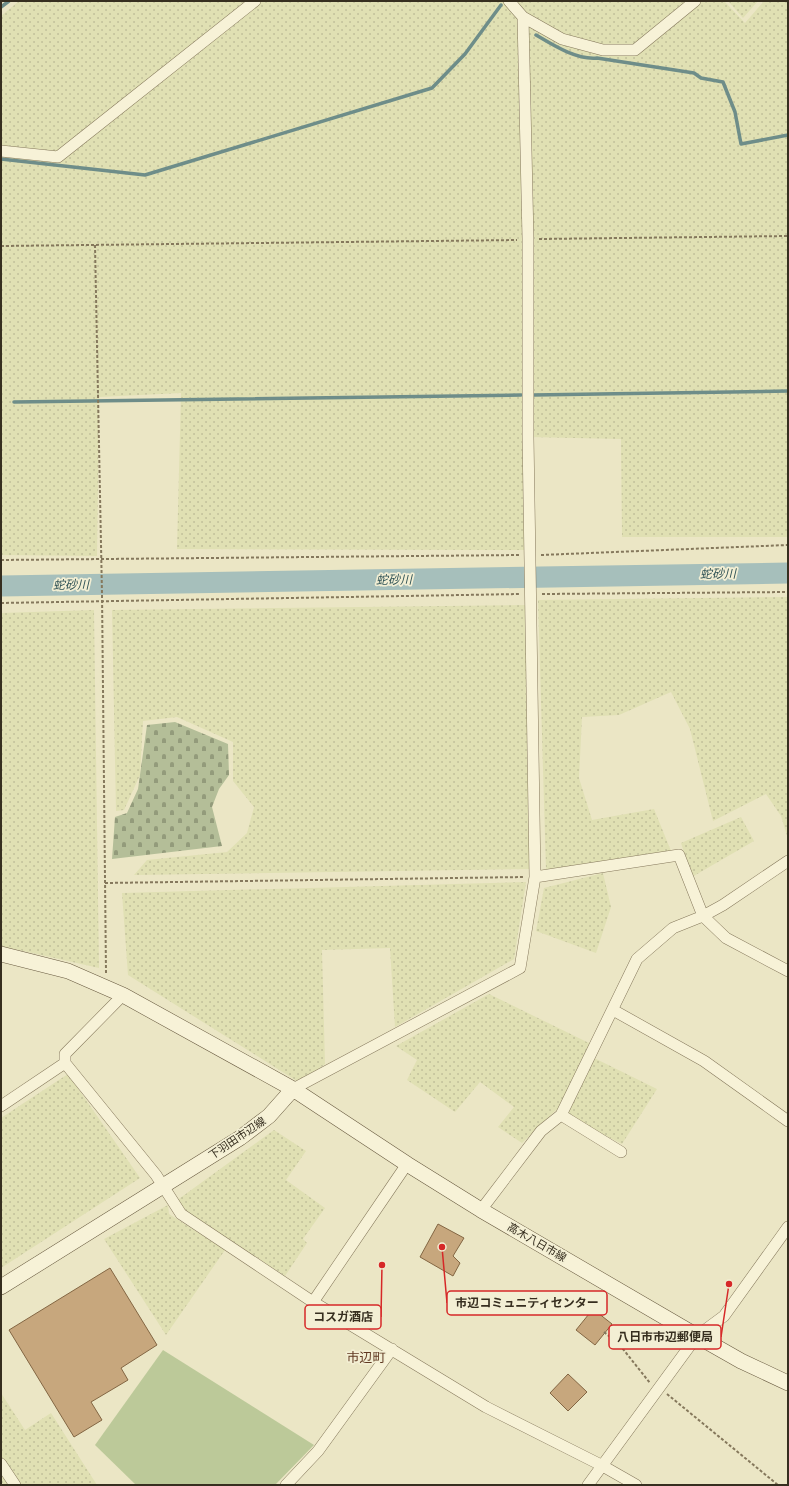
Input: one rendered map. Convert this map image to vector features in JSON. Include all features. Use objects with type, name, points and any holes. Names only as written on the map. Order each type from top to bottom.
[{"type":"main road","points":[[1,954],[68,971],[106,987],[293,1089]]},
{"type":"main road","name":"高木八日市線","points":[[293,1089],[407,1164],[481,1210],[741,1361],[788,1383]]},
{"type":"main road","name":"下羽田市辺線","points":[[1,1287],[162,1185],[240,1138],[269,1116],[293,1089]]},
{"type":"street","points":[[1,151],[58,157],[254,1]]},
{"type":"street","points":[[509,1],[523,17],[562,39],[603,50],[634,50],[695,1]]},
{"type":"street","points":[[293,1089],[520,968],[535,877],[528,430],[528,240],[523,17]]},
{"type":"street","points":[[535,877],[679,855],[703,916],[726,938],[788,971]]},
{"type":"street","points":[[481,1210],[541,1131],[561,1115],[637,959],[673,928],[703,916],[788,861]]},
{"type":"street","points":[[123,995],[65,1054],[65,1063],[162,1185],[181,1214],[313,1302],[486,1408],[601,1465],[636,1485]]},
{"type":"street","points":[[613,1010],[704,1061],[788,1121]]},
{"type":"street","points":[[1,1106],[65,1063]]},
{"type":"street","points":[[561,1115],[621,1152]]},
{"type":"street","points":[[313,1302],[407,1164]]},
{"type":"street","points":[[588,1485],[601,1465],[697,1336],[724,1316],[788,1227]]},
{"type":"street","points":[[286,1485],[318,1451],[392,1350]]},
{"type":"street","points":[[1,1464],[15,1485]]},
{"type":"path","points":[[1,246],[788,236]]},
{"type":"path","points":[[95,245],[102,594],[106,987]]},
{"type":"path","points":[[1,560],[101,558],[531,559],[788,545]]},
{"type":"path","points":[[1,603],[530,590],[788,592]]},
{"type":"path","points":[[105,883],[535,877]]},
{"type":"path","points":[[604,1332],[619,1344],[658,1390],[778,1485]]},
{"type":"green space","points":[[19,1],[724,1],[745,23],[764,1],[788,1],[788,537],[622,537],[621,439],[528,437],[525,550],[177,549],[181,393],[99,397],[97,556],[1,555],[1,16]]},
{"type":"green space","points":[[728,1],[758,1],[743,18]]},
{"type":"green space","points":[[788,597],[788,839],[781,816],[766,794],[713,821],[690,729],[671,692],[619,715],[582,717],[579,778],[592,820],[654,809],[671,851],[546,870],[538,600]]},
{"type":"green space","points":[[525,605],[532,869],[134,875],[147,860],[227,852],[247,833],[254,807],[233,781],[233,742],[177,717],[143,721],[140,775],[124,810],[116,811],[112,610]]},
{"type":"green space","points":[[94,610],[99,968],[1,946],[1,613]]},
{"type":"green space","points":[[175,722],[228,744],[229,775],[219,789],[212,807],[222,846],[112,859],[115,817],[127,813],[138,789],[147,725]]},
{"type":"green space","points":[[741,817],[754,841],[692,877],[681,843]]},
{"type":"green space","points":[[603,873],[611,907],[596,953],[536,931],[544,888]]},
{"type":"green space","points":[[526,882],[514,959],[395,1027],[390,948],[322,950],[325,1064],[300,1083],[128,975],[122,893]]},
{"type":"green space","points":[[489,994],[591,1044],[586,1054],[657,1089],[622,1144],[556,1110],[522,1143],[498,1127],[514,1107],[480,1082],[455,1112],[407,1080],[417,1060],[396,1046]]},
{"type":"green space","points":[[68,1074],[140,1178],[1,1268],[1,1118]]},
{"type":"green space","points":[[274,1130],[306,1151],[286,1180],[325,1208],[303,1239],[307,1243],[285,1276],[182,1209],[176,1201]]},
{"type":"green space","points":[[168,1205],[169,1214],[225,1250],[166,1335],[104,1239]]},
{"type":"green space","points":[[163,1350],[314,1445],[275,1485],[136,1485],[95,1445]]},
{"type":"green space","points":[[1,1393],[25,1430],[51,1413],[97,1485],[1,1485]]},
{"type":"building","points":[[438,1224],[464,1238],[453,1256],[460,1263],[453,1276],[420,1257]]},
{"type":"building","points":[[110,1268],[157,1345],[121,1368],[128,1380],[91,1402],[102,1420],[74,1437],[9,1330]]},
{"type":"building","points":[[593,1309],[612,1324],[595,1345],[576,1330]]},
{"type":"building","points":[[568,1374],[587,1392],[568,1411],[550,1393]]},
{"type":"waterway","points":[[1,7],[9,1]]},
{"type":"waterway","points":[[1,159],[145,175],[432,88],[465,54],[501,5]]},
{"type":"waterway","points":[[536,35],[565,51],[581,57],[597,58],[694,73],[701,78],[723,82],[735,112],[741,144],[788,135]]},
{"type":"waterway","points":[[533,395],[788,391]]},
{"type":"waterway","points":[[14,402],[521,395]]},
{"type":"waterway","name":"蛇砂川","points":[[1,586],[788,573]]},
{"type":"place","name":"市辺コミュニティセンター","points":[[442,1247]]},
{"type":"place","name":"コスガ酒店","points":[[382,1265]]},
{"type":"place","name":"八日市市辺郵便局","points":[[729,1284]]},
{"type":"district","name":"市辺町","points":[[366,1357]]}]
